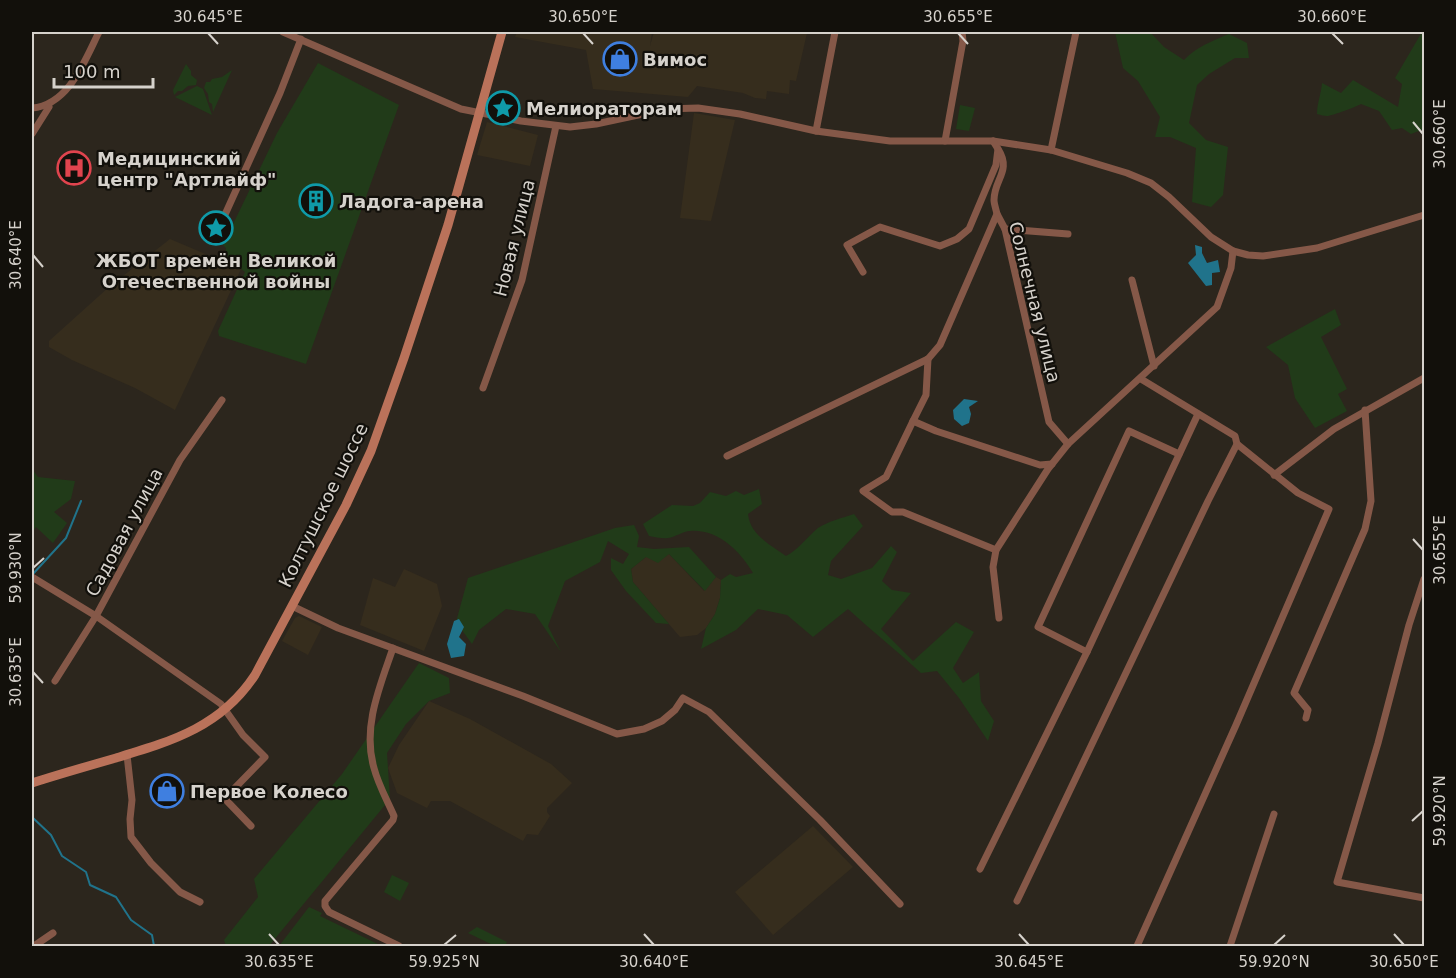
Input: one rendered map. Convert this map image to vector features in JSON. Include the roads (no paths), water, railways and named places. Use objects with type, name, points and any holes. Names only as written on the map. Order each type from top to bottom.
[{"type":"main road","name":"Колтушское шоссе","points":[[32,783],[127,755],[190,733],[225,710],[236,700],[250,681],[346,505],[371,451],[428,289],[502,32]]},
{"type":"street","points":[[32,108],[38,108],[54,101],[65,90],[80,70],[99,32]]},
{"type":"street","points":[[283,32],[461,109],[555,126],[596,124],[682,107],[740,114],[816,131],[890,141],[993,141],[1051,150],[1127,173],[1150,183],[1211,237],[1233,251],[1263,256],[1302,252],[1425,215]]},
{"type":"street","points":[[816,131],[834,32]]},
{"type":"street","points":[[945,141],[963,41],[962,32]]},
{"type":"street","points":[[1051,150],[1076,32]]},
{"type":"street","points":[[223,219],[280,93],[301,39]]},
{"type":"street","points":[[32,134],[49,107]]},
{"type":"street","name":"Новая улица","points":[[483,388],[522,280],[555,126]]},
{"type":"street","points":[[993,141],[1003,158],[1004,166],[994,198],[997,214]]},
{"type":"street","points":[[863,272],[847,245],[880,227],[940,246],[957,239],[969,230],[996,165],[998,149]]},
{"type":"street","name":"Солнечная улица","points":[[997,214],[1005,229],[1049,422],[1068,444]]},
{"type":"street","name":"Солнечная улица","points":[[928,359],[940,345],[997,214]]},
{"type":"street","points":[[1005,229],[1068,234]]},
{"type":"street","points":[[999,618],[993,567],[996,550],[1052,464],[1068,444],[1217,307],[1231,268],[1233,251]]},
{"type":"street","points":[[1132,280],[1154,366]]},
{"type":"street","points":[[727,456],[928,359],[926,394],[886,477],[863,491],[892,512],[903,512],[996,550]]},
{"type":"street","points":[[1274,475],[1334,429],[1425,378]]},
{"type":"street","points":[[1137,946],[1329,509],[1298,494],[1237,444],[1235,436],[1141,379]]},
{"type":"street","name":"Садовая улица","points":[[55,681],[96,616],[180,460],[222,400]]},
{"type":"street","points":[[1306,718],[1308,710],[1294,693],[1365,529],[1371,501],[1365,410]]},
{"type":"street","points":[[980,869],[1087,652],[1198,414]]},
{"type":"street","points":[[913,421],[936,431],[1040,465],[1052,464]]},
{"type":"street","points":[[1087,652],[1038,627],[1128,431],[1179,454]]},
{"type":"street","points":[[1017,901],[1237,444]]},
{"type":"street","points":[[32,577],[96,616],[220,704],[243,735],[265,757],[229,794],[227,801],[251,825]]},
{"type":"street","points":[[1425,579],[1337,882],[1425,898]]},
{"type":"street","points":[[292,606],[338,628],[523,696],[617,734],[644,729],[662,721],[675,710],[683,698],[709,712],[820,820],[900,904]]},
{"type":"street","points":[[393,648],[372,714],[370,734],[374,768],[394,816],[388,827],[325,901],[325,906],[329,912],[399,946]]},
{"type":"street","points":[[127,755],[132,800],[131,837],[151,863],[180,892],[200,902]]},
{"type":"street","points":[[1230,946],[1274,814]]},
{"type":"street","points":[[34,946],[53,933]]},
{"type":"water","points":[[1195,245],[1202,247],[1207,263],[1218,260],[1220,272],[1212,273],[1212,285],[1206,286],[1188,263],[1196,255]]},
{"type":"water","points":[[964,399],[978,401],[969,407],[971,414],[969,423],[962,426],[954,419],[953,410]]},
{"type":"water","points":[[459,619],[464,627],[459,637],[466,644],[464,656],[451,658],[447,644],[454,621]]},
{"type":"waterway","points":[[32,575],[66,538],[81,501]]},
{"type":"waterway","points":[[32,817],[51,835],[62,856],[86,872],[90,885],[116,897],[131,920],[152,935],[154,946]]},
{"type":"place","name":"Вимос","points":[[620,59]]},
{"type":"place","name":"Мелиораторам","points":[[503,108]]},
{"type":"place","name":"Медицинский центр \"Артлайф\"","points":[[74,168]]},
{"type":"place","name":"Ладога-арена","points":[[316,201]]},
{"type":"place","name":"ЖБОТ времён Великой Отечественной войны","points":[[216,228]]},
{"type":"place","name":"Первое Колесо","points":[[167,791]]}]
